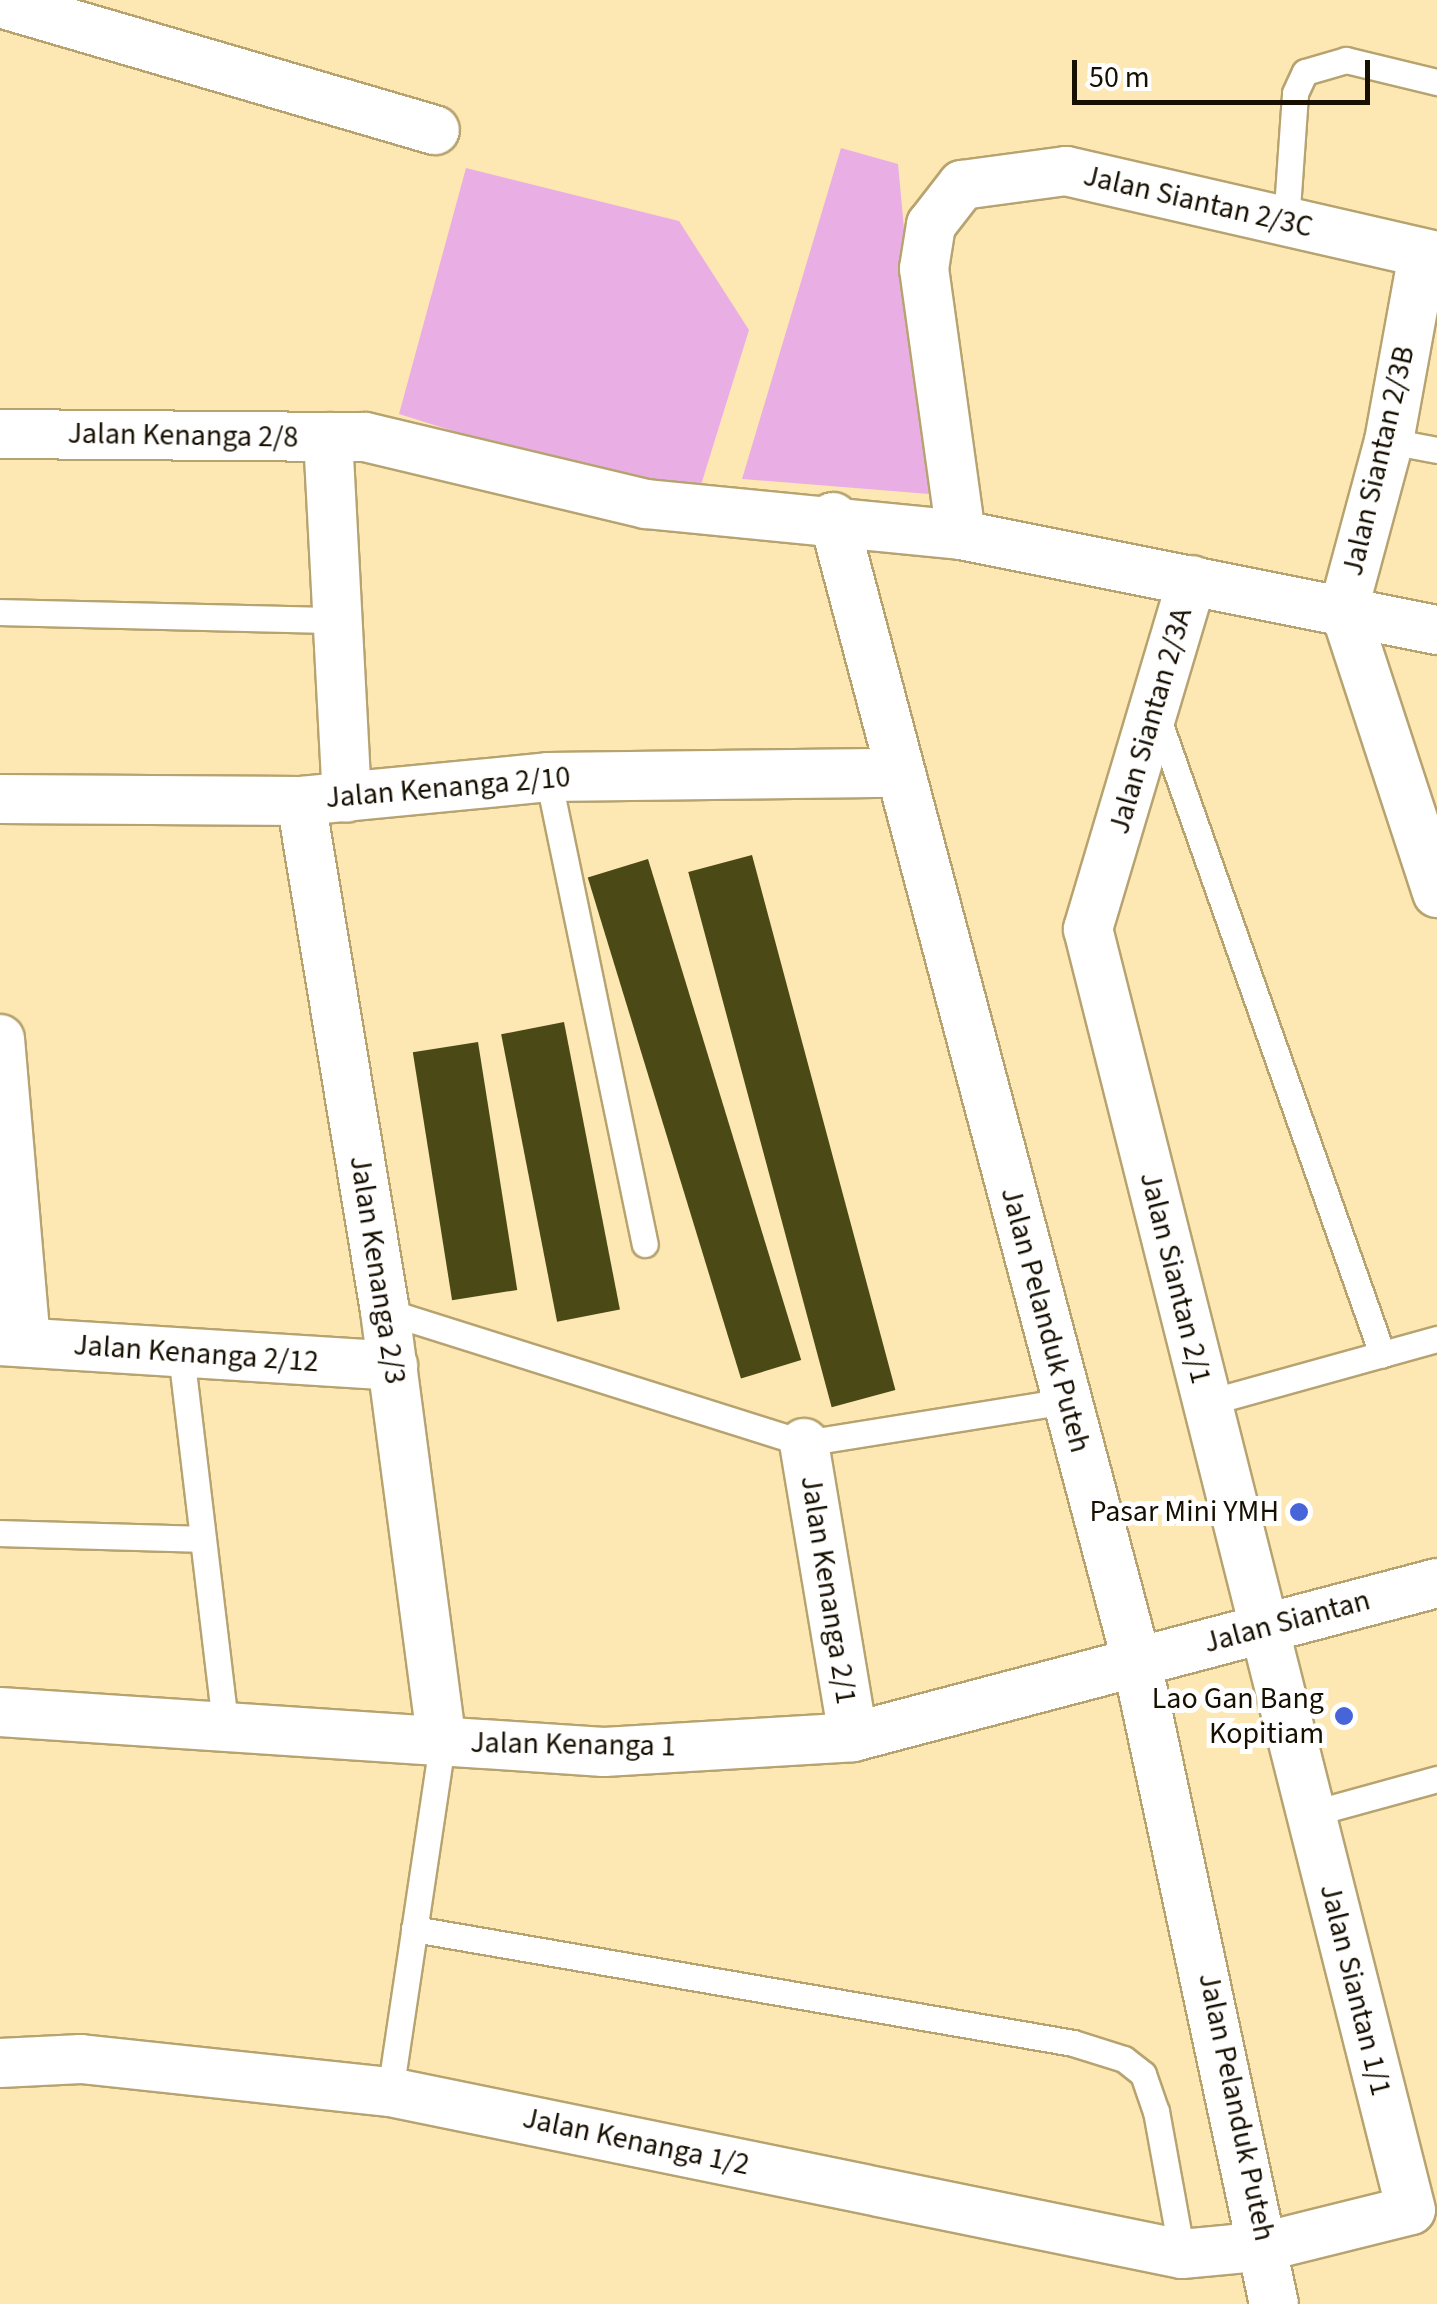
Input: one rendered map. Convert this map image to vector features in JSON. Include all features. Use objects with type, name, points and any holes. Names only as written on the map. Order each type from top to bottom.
[{"type":"street","points":[[0,3],[436,130]]},
{"type":"street","name":"Jalan Siantan 2/3C","points":[[961,536],[924,269],[943,203],[962,185],[1066,171],[1430,255]]},
{"type":"street","name":"Jalan Siantan 2/3B","points":[[1344,608],[1389,441],[1430,255]]},
{"type":"street","name":"Jalan Kenanga 2/8","points":[[0,434],[347,437],[646,504],[833,517],[961,536],[1192,580]]},
{"type":"street","name":"Jalan Kenanga 2/3","points":[[347,437],[324,799],[442,1742]]},
{"type":"street","name":"Jalan Pelanduk Puteh","points":[[833,517],[896,772],[1137,1663],[1268,2246],[1274,2304]]},
{"type":"street","name":"Jalan Siantan 2/3A","points":[[1088,929],[1192,580],[1437,630]]},
{"type":"street","points":[[1344,608],[1427,838],[1437,893]]},
{"type":"street","name":"Jalan Kenanga 2/10","points":[[0,799],[324,799],[548,777],[896,772]]},
{"type":"street","name":"Jalan Siantan 2/1","points":[[1088,929],[1260,1628]]},
{"type":"street","points":[[0,1039],[13,1341]]},
{"type":"street","name":"Jalan Kenanga 2/12","points":[[13,1341],[393,1366]]},
{"type":"street","name":"Jalan Kenanga 2/1","points":[[804,1443],[853,1738]]},
{"type":"street","name":"Jalan Siantan","points":[[1137,1663],[1437,1583]]},
{"type":"street","name":"Jalan Siantan 1/1","points":[[1260,1628],[1424,2206],[1268,2246]]},
{"type":"street","name":"Jalan Kenanga 1","points":[[0,1712],[224,1721],[442,1742],[604,1752],[853,1738],[1137,1663]]},
{"type":"street","name":"Jalan Kenanga 1/2","points":[[0,2063],[81,2059],[390,2092],[1182,2254],[1268,2246]]},
{"type":"lane","points":[[1286,223],[1295,93],[1305,72],[1346,60],[1437,82]]},
{"type":"lane","points":[[1389,441],[1437,450]]},
{"type":"lane","points":[[0,612],[337,620]]},
{"type":"lane","points":[[1156,711],[1382,1354]]},
{"type":"lane","points":[[548,777],[645,1244]]},
{"type":"lane","points":[[385,1310],[804,1443],[1067,1401]]},
{"type":"lane","points":[[1206,1403],[1437,1340]]},
{"type":"lane","points":[[181,1354],[224,1721]]},
{"type":"lane","points":[[0,1532],[202,1539]]},
{"type":"lane","points":[[390,2092],[442,1742]]},
{"type":"lane","points":[[1310,1814],[1437,1779]]},
{"type":"lane","points":[[414,1929],[1073,2043],[1124,2059],[1143,2074],[1156,2111],[1182,2254]]},
{"type":"shaded area","points":[[841,148],[898,164],[929,494],[742,479]]},
{"type":"shaded area","points":[[466,168],[679,221],[749,330],[701,485],[624,485],[399,414]]},
{"type":"building","points":[[752,855],[895,1390],[832,1407],[688,872]]},
{"type":"building","points":[[648,859],[801,1360],[741,1379],[588,877]]},
{"type":"building","points":[[564,1022],[620,1310],[557,1322],[501,1034]]},
{"type":"building","points":[[478,1042],[517,1290],[452,1300],[413,1052]]},
{"type":"place","name":"Pasar Mini YMH","points":[[1299,1512]]},
{"type":"place","name":"Lao Gan Bang Kopitiam","points":[[1344,1716]]}]
